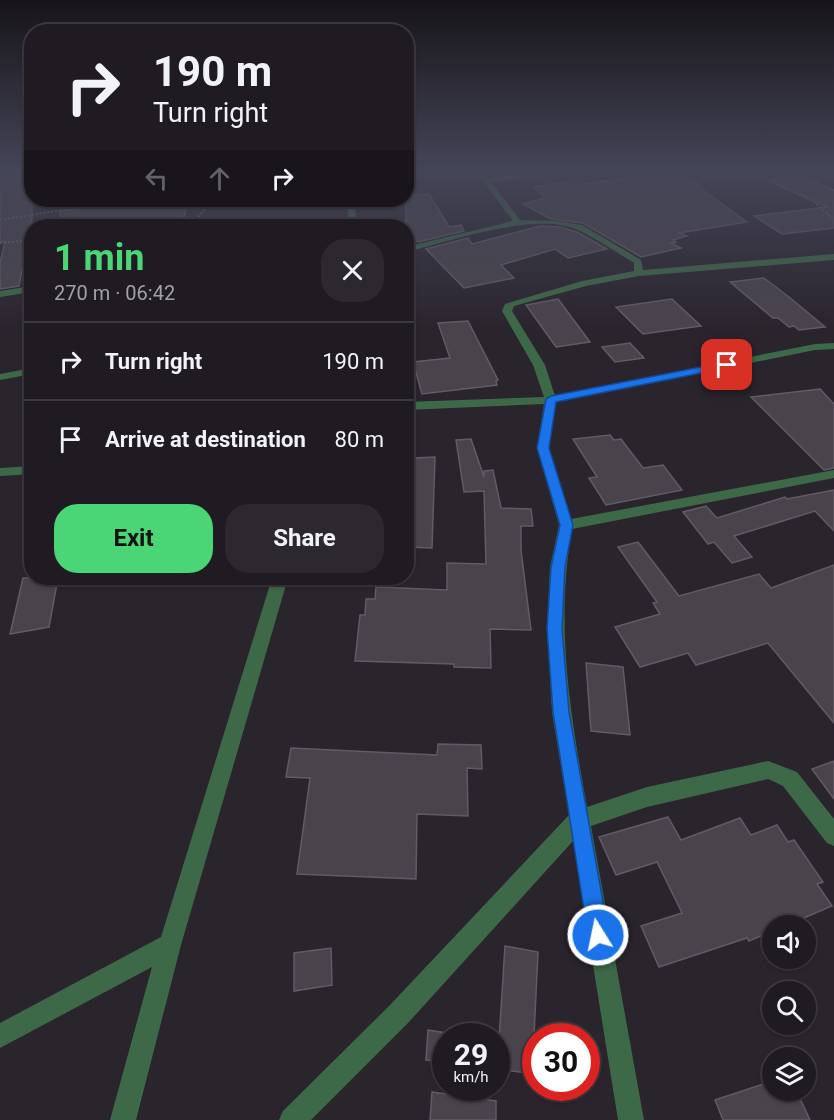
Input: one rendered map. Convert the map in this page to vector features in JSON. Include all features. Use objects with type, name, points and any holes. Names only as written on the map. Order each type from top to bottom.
[{"type":"street","points":[[414,248],[517,222]]},
{"type":"street","points":[[528,222],[556,223],[579,227],[638,262],[639,273]]},
{"type":"street","points":[[631,1120],[561,712],[555,629],[558,567],[566,525],[543,448],[551,399],[539,365],[507,311],[510,304],[585,283],[639,273],[834,257]]},
{"type":"street","points":[[0,294],[24,290]]},
{"type":"street","points":[[414,406],[551,399],[834,345]]},
{"type":"street","points":[[0,377],[24,372]]},
{"type":"street","points":[[0,472],[24,470]]},
{"type":"street","points":[[566,525],[834,474]]},
{"type":"street","points":[[123,1120],[170,945],[278,585]]},
{"type":"street","points":[[292,1120],[399,1014],[578,820],[647,797],[768,770],[790,779],[834,836]]},
{"type":"street","points":[[0,1036],[170,945]]},
{"type":"path","points":[[0,243],[24,241]]},
{"type":"building","points":[[0,222],[24,222],[24,260],[19,286],[0,289],[0,263],[5,242],[0,242]]},
{"type":"building","points":[[414,222],[446,222],[449,227],[461,225],[464,231],[418,242],[414,238]]},
{"type":"building","points":[[577,222],[745,222],[679,233],[687,236],[673,240],[676,242],[671,243],[681,248],[641,257],[583,223]]},
{"type":"building","points":[[764,222],[834,222],[834,228],[782,234]]},
{"type":"building","points":[[540,226],[560,227],[577,232],[607,249],[568,258],[555,249],[501,265],[514,278],[464,288],[426,249],[468,238],[472,244]]},
{"type":"building","points":[[764,278],[825,327],[799,330],[794,326],[789,327],[778,318],[773,318],[730,282]]},
{"type":"building","points":[[558,299],[590,342],[556,347],[526,305]]},
{"type":"building","points":[[672,299],[701,326],[643,334],[616,307]]},
{"type":"building","points":[[468,321],[498,380],[497,385],[422,394],[414,362],[450,358],[438,323]]},
{"type":"building","points":[[630,343],[644,358],[615,362],[602,347]]},
{"type":"building","points":[[820,389],[834,404],[834,468],[824,470],[751,397]]},
{"type":"building","points":[[610,435],[614,440],[621,439],[643,468],[663,465],[682,490],[606,505],[589,478],[597,477],[573,439]]},
{"type":"building","points":[[471,439],[484,477],[484,471],[493,470],[501,508],[531,509],[533,526],[521,526],[521,550],[531,630],[490,629],[491,668],[454,667],[454,664],[355,661],[360,615],[365,615],[366,599],[375,599],[376,587],[447,590],[447,563],[486,564],[484,491],[464,492],[456,440]]},
{"type":"building","points":[[435,457],[432,548],[414,547],[414,458]]},
{"type":"building","points":[[834,490],[834,531],[815,511],[734,536],[752,557],[732,563],[714,542],[708,544],[683,512],[706,506],[717,518],[785,497],[787,499]]},
{"type":"building","points":[[638,542],[679,596],[759,574],[771,588],[834,565],[834,723],[768,643],[696,665],[688,653],[640,667],[615,627],[660,614],[653,603],[657,602],[618,547]]},
{"type":"building","points":[[23,578],[24,585],[57,585],[49,627],[10,634]]},
{"type":"building","points":[[586,663],[623,667],[630,735],[591,731]]},
{"type":"building","points":[[438,744],[481,745],[482,769],[467,768],[468,816],[417,814],[416,879],[297,874],[310,778],[286,777],[291,748],[437,755]]},
{"type":"building","points":[[834,761],[834,799],[812,769]]},
{"type":"building","points":[[668,817],[681,840],[740,818],[751,835],[777,825],[788,842],[794,840],[823,882],[817,884],[832,906],[811,915],[762,915],[762,935],[749,941],[747,938],[659,967],[641,926],[682,913],[657,862],[616,875],[599,837]]},
{"type":"building","points":[[505,946],[538,952],[535,1023],[522,1023],[522,1072],[510,1071],[510,1023],[500,1023]]},
{"type":"building","points":[[331,948],[332,985],[294,991],[294,953]]},
{"type":"building","points":[[428,1030],[432,1031],[432,1061],[426,1060]]},
{"type":"building","points":[[762,1084],[762,1101],[801,1101],[810,1120],[723,1120],[715,1100]]},
{"type":"building","points":[[432,1092],[432,1101],[496,1101],[496,1120],[430,1120]]},
{"type":"route","points":[[598,935],[561,712],[555,629],[558,567],[566,525],[543,448],[551,399],[727,365]]}]
